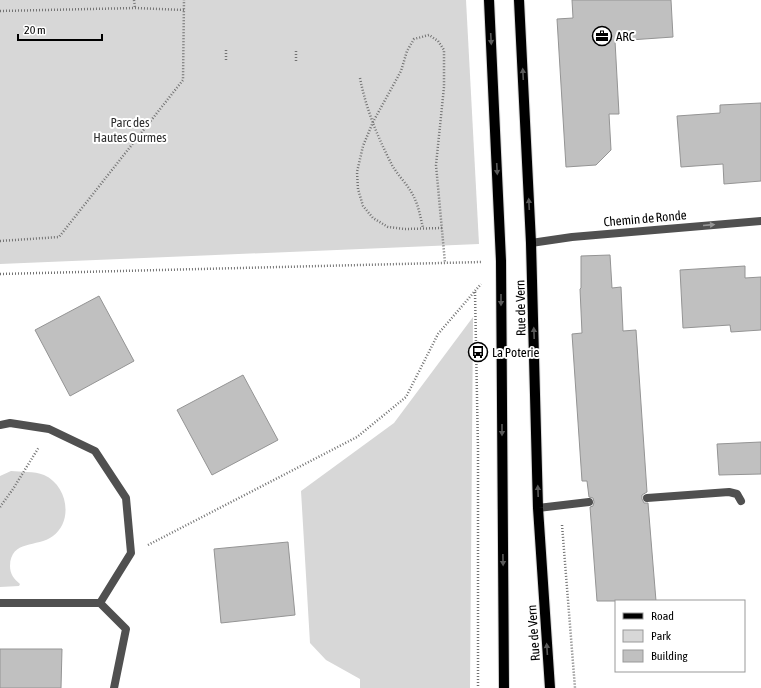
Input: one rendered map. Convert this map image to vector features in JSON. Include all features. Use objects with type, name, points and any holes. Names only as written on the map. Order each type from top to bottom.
[{"type":"main road","name":"Rue de Vern","points":[[489,0],[501,261],[504,688]]},
{"type":"main road","name":"Rue de Vern","points":[[519,0],[531,243],[538,508],[550,688]]},
{"type":"street","name":"Chemin de Ronde","points":[[531,243],[572,237],[761,221]]},
{"type":"street","points":[[0,425],[10,423],[49,429],[95,451],[126,498],[132,553],[100,603]]},
{"type":"street","points":[[647,498],[728,492],[737,494],[741,501]]},
{"type":"street","points":[[538,508],[589,502]]},
{"type":"street","points":[[0,603],[100,603],[126,630],[114,688]]},
{"type":"path","points":[[134,0],[135,8]]},
{"type":"path","points":[[0,241],[59,237],[183,80],[184,0]]},
{"type":"path","points":[[0,10],[135,8],[184,10]]},
{"type":"path","points":[[442,228],[388,227],[373,218],[363,206],[358,189],[356,172],[363,146],[373,122],[401,71],[407,51],[414,39],[429,35],[438,41],[444,50],[444,87],[436,166],[442,228],[445,263]]},
{"type":"path","points":[[296,49],[296,61]]},
{"type":"path","points":[[226,50],[226,60]]},
{"type":"path","points":[[360,78],[364,97],[373,122],[393,166],[417,202],[423,228]]},
{"type":"path","points":[[0,274],[501,261]]},
{"type":"path","points":[[132,553],[357,437],[406,397],[438,334],[501,261]]},
{"type":"path","points":[[475,291],[478,449],[478,688]]},
{"type":"path","points":[[0,506],[13,489],[49,429]]},
{"type":"path","points":[[560,506],[575,688]]},
{"type":"green space","name":"Parc des Hautes Ourmes","points":[[0,0],[466,0],[479,244],[0,264]]},
{"type":"green space","points":[[473,317],[470,688],[360,688],[360,679],[326,660],[310,643],[301,491],[394,423]]},
{"type":"green space","points":[[11,471],[36,473],[44,475],[52,480],[58,486],[62,494],[65,503],[65,512],[64,521],[60,529],[53,536],[47,540],[20,548],[11,557],[10,569],[13,576],[20,584],[19,586],[0,587],[0,476]]},
{"type":"building","points":[[572,0],[671,0],[673,37],[615,41],[619,114],[609,114],[611,150],[596,165],[566,167],[557,19],[573,18]]},
{"type":"building","points":[[761,103],[761,181],[724,184],[723,164],[681,167],[677,116],[720,113],[720,105]]},
{"type":"building","points":[[610,255],[612,288],[621,287],[623,331],[636,330],[647,492],[642,495],[642,499],[644,503],[648,503],[656,600],[597,601],[590,507],[593,506],[594,502],[593,498],[589,497],[587,481],[582,481],[572,334],[582,333],[580,289],[581,256]]},
{"type":"building","points":[[745,266],[745,278],[761,277],[761,330],[731,332],[730,325],[683,328],[680,270]]},
{"type":"building","points":[[99,296],[134,361],[70,396],[35,330]]},
{"type":"building","points":[[243,375],[278,440],[212,475],[177,410]]},
{"type":"building","points":[[761,442],[761,474],[719,475],[717,444]]},
{"type":"building","points":[[288,542],[295,615],[221,623],[214,549]]},
{"type":"building","points":[[0,649],[62,649],[61,688],[0,688]]},
{"type":"place","name":"ARC","points":[[602,36]]},
{"type":"place","name":"La Poterie","points":[[478,352]]}]
